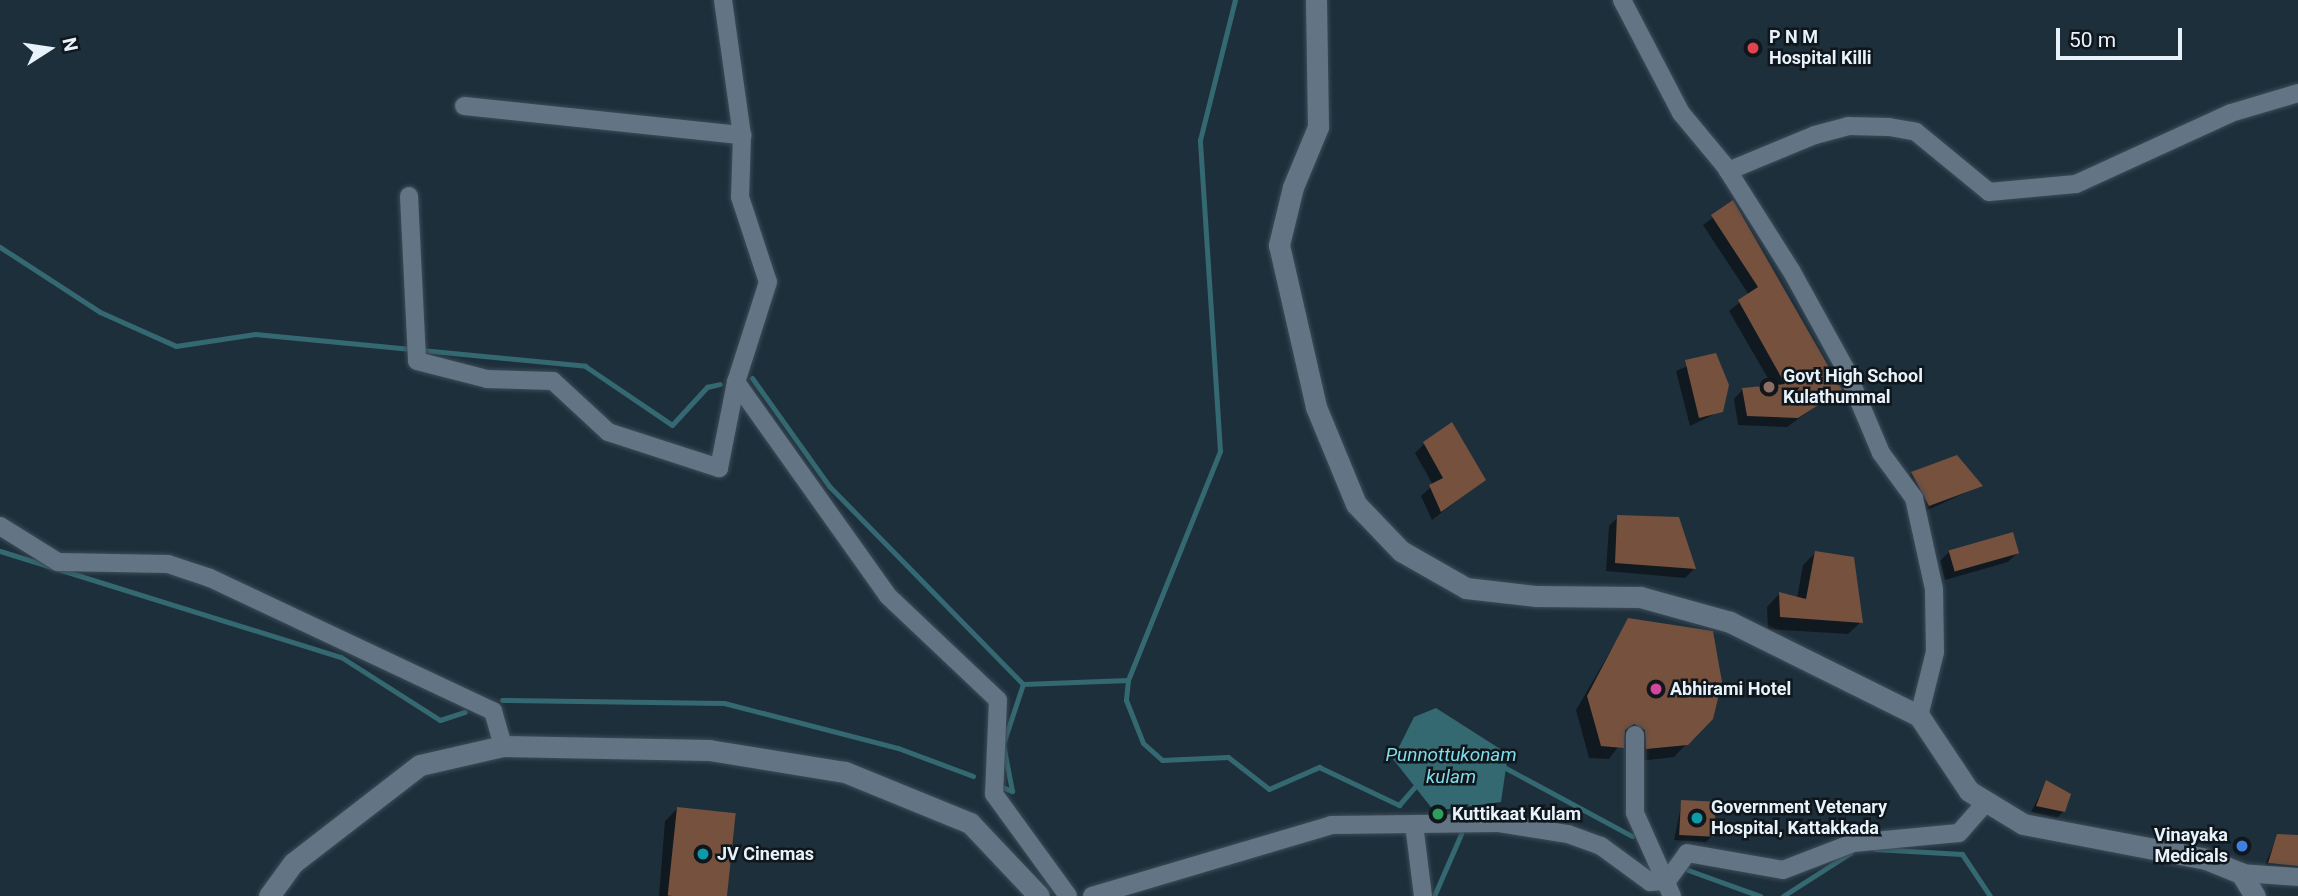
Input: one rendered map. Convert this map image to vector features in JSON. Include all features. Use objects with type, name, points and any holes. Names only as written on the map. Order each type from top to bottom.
[{"type":"main road","points":[[1316,0],[1318,127],[1293,187],[1279,245],[1316,407],[1356,504],[1401,551],[1466,588],[1640,597],[1730,622],[1919,716],[1969,791],[2023,824],[2206,859],[2241,873],[2255,896]]},
{"type":"main road","points":[[269,896],[293,863],[420,765],[503,746],[709,750],[845,772],[970,823],[1040,896]]},
{"type":"street","points":[[409,196],[417,361],[487,379],[553,381],[608,432],[719,468],[736,382],[768,282],[740,197],[742,135],[723,0]]},
{"type":"street","points":[[1622,0],[1681,113],[1728,171],[1846,370],[1881,453],[1914,498],[1934,589],[1935,652],[1919,716]]},
{"type":"street","points":[[1728,171],[1815,135],[1848,126],[1889,127],[1916,132],[1989,192],[2076,184],[2231,113],[2298,93]]},
{"type":"street","points":[[464,106],[742,135]]},
{"type":"street","points":[[736,382],[888,596],[998,700],[995,794],[1068,896]]},
{"type":"street","points":[[0,526],[58,562],[168,564],[209,578],[493,711],[503,746]]},
{"type":"street","points":[[1635,734],[1635,813],[1669,889]]},
{"type":"street","points":[[1669,889],[1687,853],[1783,870],[1853,843],[1959,833],[1986,802]]},
{"type":"street","points":[[1092,896],[1331,825],[1499,823],[1568,835],[1601,846],[1632,874],[1669,889]]},
{"type":"street","points":[[1414,824],[1423,896]]},
{"type":"street","points":[[2241,873],[2298,877]]},
{"type":"water","name":"Punnottukonam kulam","points":[[1436,708],[1508,754],[1501,802],[1434,811],[1393,759],[1414,717]]},
{"type":"building","points":[[1733,200],[1842,390],[1798,418],[1747,416],[1742,388],[1785,384],[1738,300],[1758,287],[1711,215]]},
{"type":"building","points":[[1716,353],[1729,385],[1723,412],[1699,418],[1685,360]]},
{"type":"building","points":[[1452,422],[1486,480],[1441,512],[1429,485],[1443,478],[1423,442]]},
{"type":"building","points":[[1957,455],[1983,486],[1929,506],[1911,472]]},
{"type":"building","points":[[1617,515],[1679,517],[1696,569],[1615,563]]},
{"type":"building","points":[[2013,532],[2019,553],[1955,572],[1949,550]]},
{"type":"building","points":[[1815,551],[1854,557],[1863,623],[1780,617],[1779,592],[1806,599]]},
{"type":"building","name":"Abhirami Hotel","points":[[1628,618],[1713,631],[1722,682],[1713,719],[1688,745],[1646,749],[1645,730],[1634,724],[1625,730],[1624,748],[1601,746],[1587,696]]},
{"type":"building","points":[[2046,780],[2071,794],[2065,812],[2036,806]]},
{"type":"building","name":"Government Vetenary Hospital, Kattakkada","points":[[1681,800],[1716,802],[1714,837],[1679,835]]},
{"type":"building","name":"JV Cinemas","points":[[677,807],[736,813],[727,896],[668,896]]},
{"type":"building","points":[[2277,834],[2298,835],[2298,866],[2268,863]]},
{"type":"waterway","points":[[1128,680],[1220,451],[1200,140],[1235,0]]},
{"type":"waterway","points":[[0,247],[100,312],[176,346],[255,334],[585,366],[672,425],[707,387],[720,384]]},
{"type":"waterway","points":[[752,378],[829,486],[1023,684],[1128,680],[1126,700],[1143,743],[1162,760],[1228,757],[1269,789],[1319,767],[1399,805],[1418,783]]},
{"type":"waterway","points":[[0,551],[341,657],[440,720],[465,712]]},
{"type":"waterway","points":[[1002,787],[1012,791],[1003,744],[1023,684]]},
{"type":"waterway","points":[[502,700],[724,703],[898,748],[973,776]]},
{"type":"waterway","points":[[1500,765],[1632,836]]},
{"type":"waterway","points":[[1434,896],[1461,834]]},
{"type":"waterway","points":[[1875,849],[1962,854],[1990,896]]},
{"type":"waterway","points":[[1783,896],[1850,853]]},
{"type":"waterway","points":[[1688,870],[1760,896]]},
{"type":"place","name":"P N M Hospital Killi","points":[[1753,48]]},
{"type":"place","name":"Govt High School Kulathummal","points":[[1769,387]]},
{"type":"place","name":"Abhirami Hotel","points":[[1656,689]]},
{"type":"place","name":"Kuttikaat Kulam","points":[[1438,814]]},
{"type":"place","name":"Government Vetenary Hospital, Kattakkada","points":[[1697,818]]},
{"type":"place","name":"Vinayaka Medicals","points":[[2242,846]]},
{"type":"place","name":"JV Cinemas","points":[[703,854]]}]
